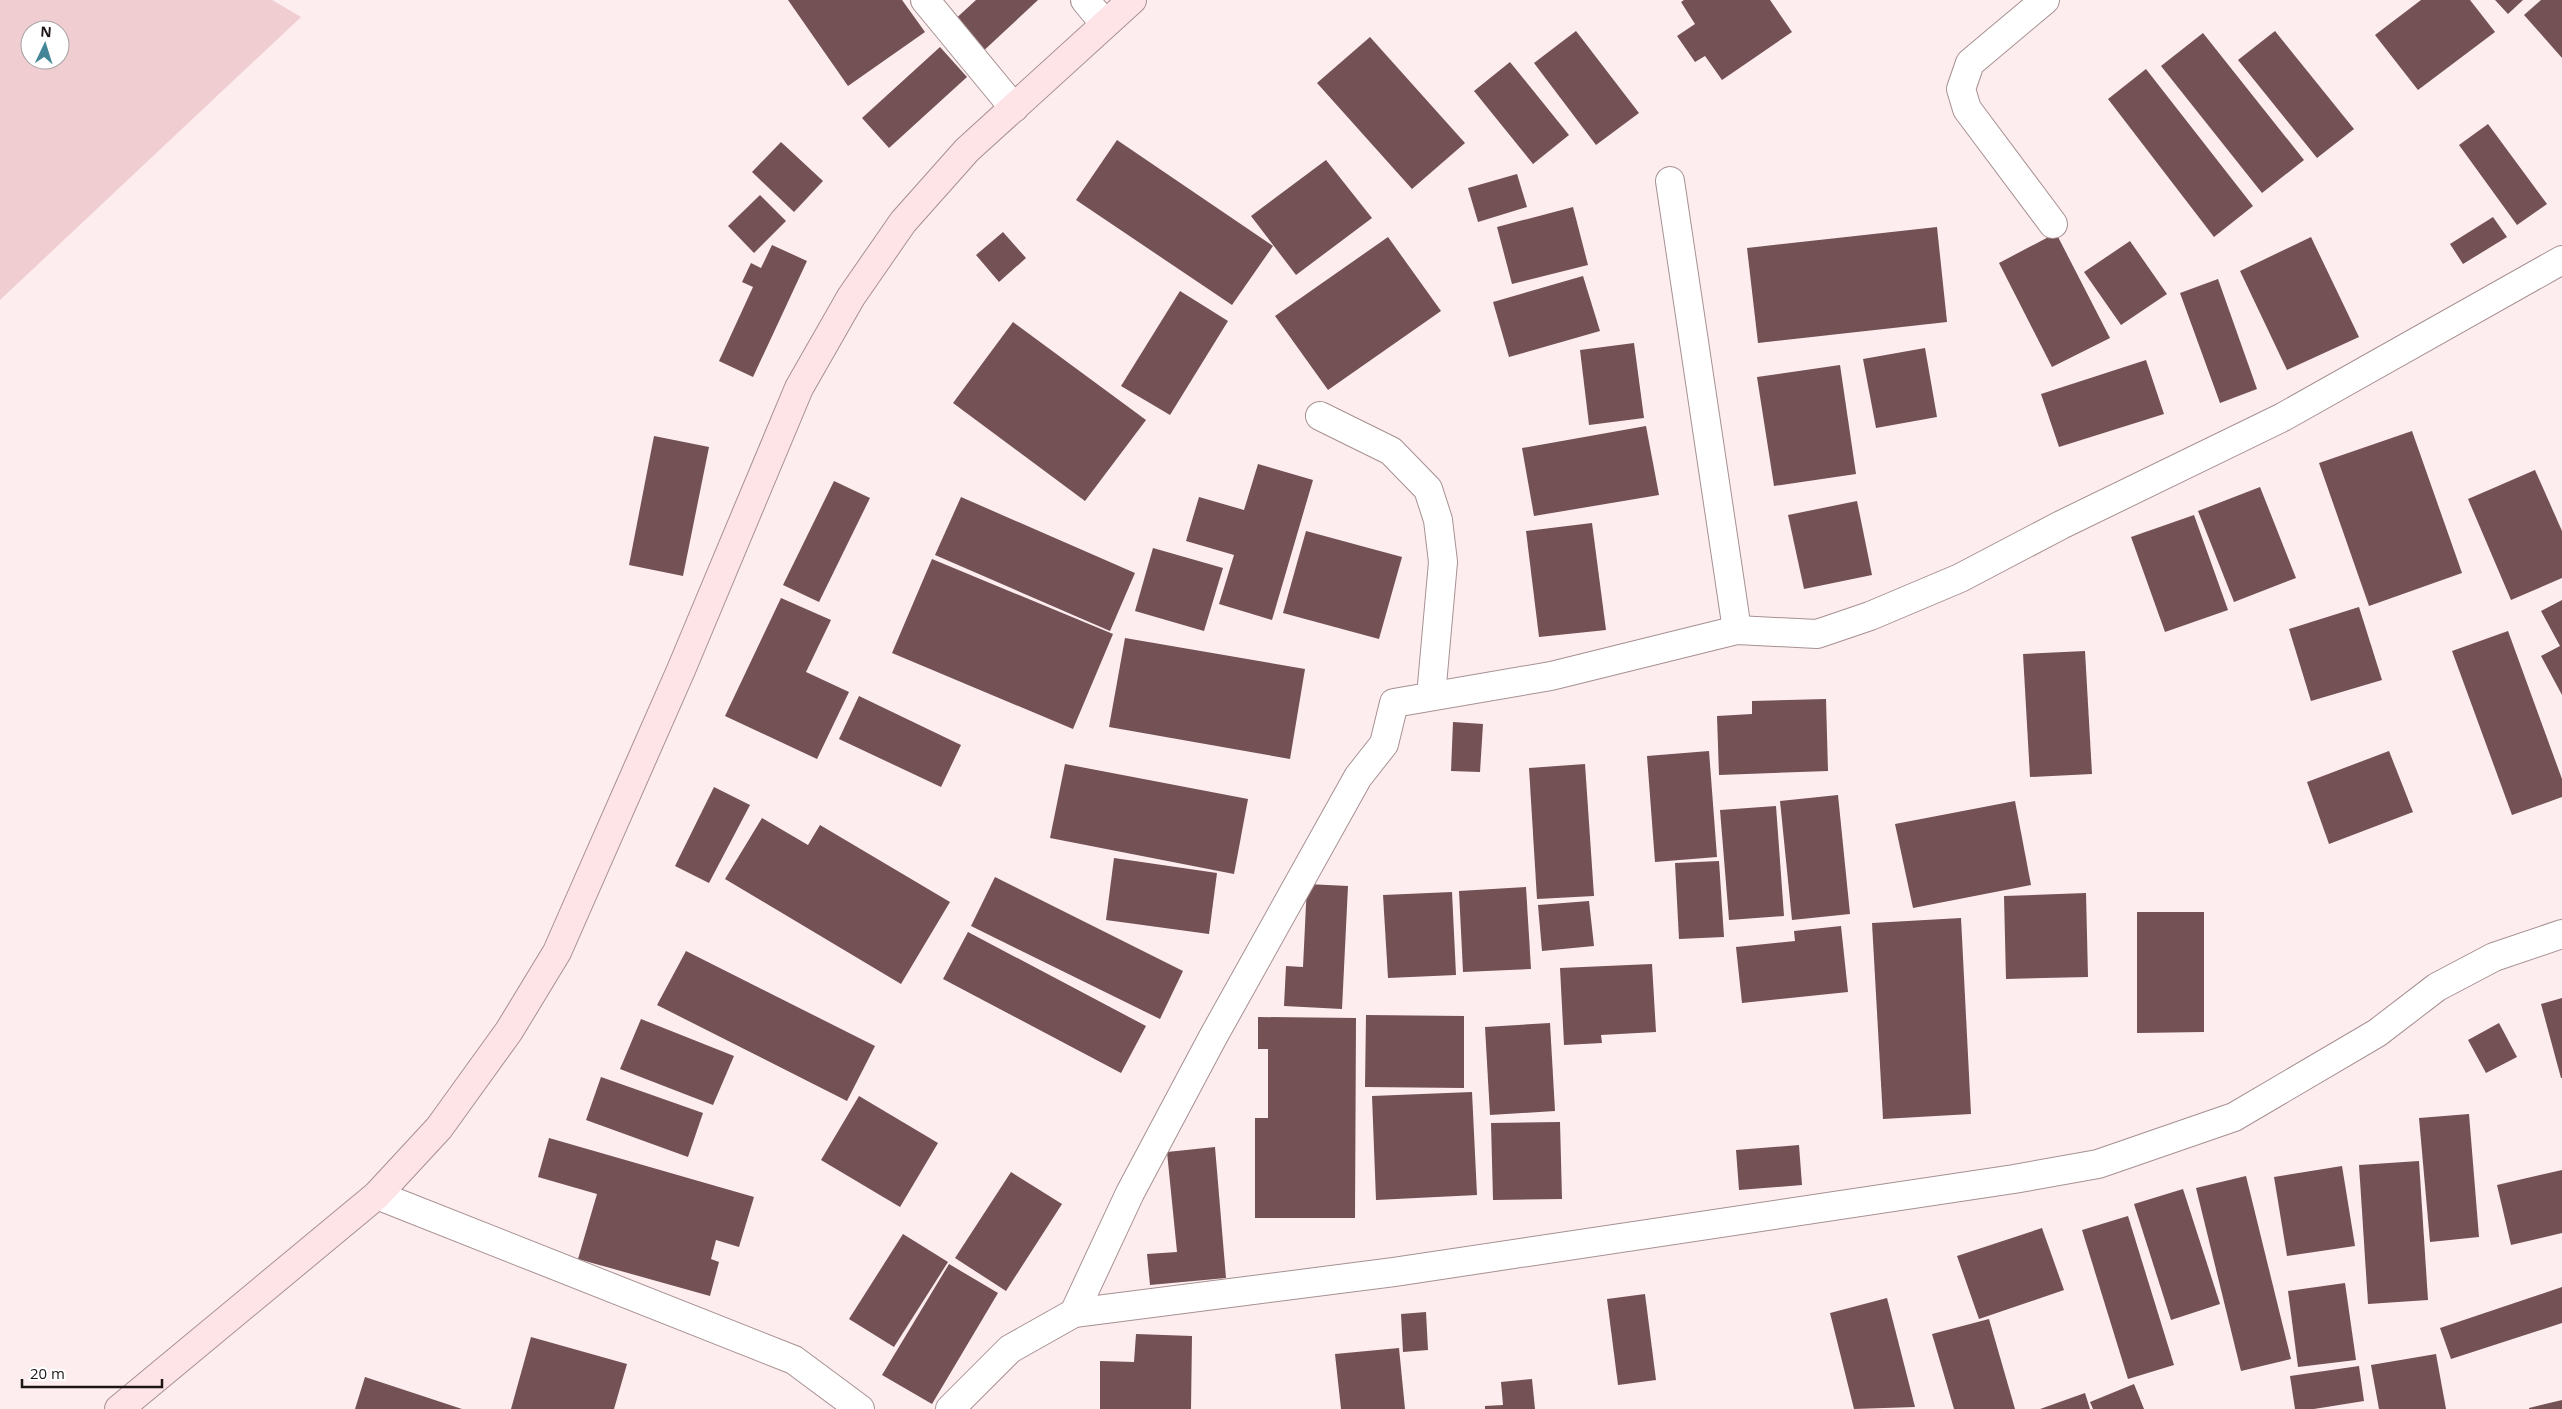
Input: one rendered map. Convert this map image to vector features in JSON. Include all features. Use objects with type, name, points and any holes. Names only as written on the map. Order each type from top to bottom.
[{"type":"street","points":[[925,0],[1014,108]]},
{"type":"street","points":[[1085,0],[1104,23]]},
{"type":"street","points":[[118,1409],[377,1195],[439,1128],[509,1031],[557,952],[682,670],[799,388],[851,297],[903,222],[966,150],[1014,108],[1104,23],[1132,0]]},
{"type":"street","points":[[2045,0],[1970,63],[1961,89],[1967,109],[2053,224]]},
{"type":"street","points":[[1670,181],[1737,630]]},
{"type":"street","points":[[1074,1313],[1130,1193],[1213,1037],[1358,777],[1384,744],[1394,703],[1550,676],[1737,630],[1817,634],[1870,616],[1960,578],[2061,525],[2282,416],[2562,260]]},
{"type":"street","points":[[1320,416],[1391,451],[1428,488],[1438,520],[1443,562],[1430,696]]},
{"type":"street","points":[[950,1409],[1010,1349],[1074,1313],[1394,1272],[2014,1179],[2098,1164],[2234,1117],[2377,1033],[2437,987],[2494,957],[2562,934]]},
{"type":"street","points":[[377,1195],[794,1360],[860,1409]]},
{"type":"shaded area","points":[[0,0],[272,0],[301,17],[0,300]]},
{"type":"building","points":[[788,0],[902,0],[925,32],[848,86]]},
{"type":"building","points":[[976,0],[1038,0],[979,55],[951,23]]},
{"type":"building","points":[[1684,0],[1770,0],[1792,32],[1722,80],[1705,56],[1695,62],[1677,36],[1695,24],[1681,2]]},
{"type":"building","points":[[2421,0],[2470,0],[2495,32],[2418,90],[2375,35]]},
{"type":"building","points":[[2495,0],[2523,0],[2508,14]]},
{"type":"building","points":[[2541,0],[2562,0],[2562,58],[2524,15]]},
{"type":"building","points":[[1576,31],[1639,113],[1596,145],[1534,63]]},
{"type":"building","points":[[2275,31],[2354,129],[2317,158],[2238,60]]},
{"type":"building","points":[[2203,33],[2304,160],[2262,193],[2161,66]]},
{"type":"building","points":[[1370,37],[1465,143],[1412,189],[1317,83]]},
{"type":"building","points":[[940,47],[967,77],[889,148],[862,118]]},
{"type":"building","points":[[1510,62],[1569,135],[1533,164],[1474,91]]},
{"type":"building","points":[[2146,69],[2253,206],[2214,237],[2108,99]]},
{"type":"building","points":[[2488,124],[2547,204],[2517,225],[2459,145]]},
{"type":"building","points":[[1117,140],[1273,246],[1232,305],[1076,200]]},
{"type":"building","points":[[781,142],[823,181],[794,212],[752,172]]},
{"type":"building","points":[[1326,160],[1372,218],[1296,275],[1251,216]]},
{"type":"building","points":[[1517,174],[1527,207],[1478,222],[1468,188]]},
{"type":"building","points":[[760,195],[786,221],[754,253],[728,226]]},
{"type":"building","points":[[1573,207],[1588,265],[1512,284],[1497,227]]},
{"type":"building","points":[[2493,217],[2507,237],[2463,264],[2450,244]]},
{"type":"building","points":[[1937,227],[1947,322],[1758,343],[1747,248]]},
{"type":"building","points":[[1003,232],[1026,258],[999,282],[976,255]]},
{"type":"building","points":[[2056,233],[2110,338],[2052,367],[1999,263]]},
{"type":"building","points":[[1388,237],[1441,311],[1328,390],[1275,316]]},
{"type":"building","points":[[2311,237],[2359,337],[2287,370],[2240,271]]},
{"type":"building","points":[[2130,241],[2167,294],[2121,325],[2084,272]]},
{"type":"building","points":[[772,245],[807,261],[753,377],[719,361],[753,287],[742,282],[751,263],[761,268]]},
{"type":"building","points":[[1583,276],[1600,331],[1509,357],[1493,302]]},
{"type":"building","points":[[2218,279],[2257,389],[2220,403],[2180,293]]},
{"type":"building","points":[[1180,291],[1228,321],[1170,415],[1121,386]]},
{"type":"building","points":[[1013,322],[1146,420],[1085,501],[953,403]]},
{"type":"building","points":[[1634,343],[1644,418],[1589,425],[1580,350]]},
{"type":"building","points":[[1925,348],[1937,417],[1876,428],[1863,359]]},
{"type":"building","points":[[2146,360],[2164,414],[2059,447],[2041,394]]},
{"type":"building","points":[[1840,365],[1856,474],[1774,486],[1757,377]]},
{"type":"building","points":[[1646,426],[1659,495],[1534,516],[1522,448]]},
{"type":"building","points":[[2412,431],[2462,573],[2369,606],[2319,463]]},
{"type":"building","points":[[654,436],[709,447],[683,576],[629,565]]},
{"type":"building","points":[[1258,464],[1313,480],[1272,620],[1219,604],[1234,555],[1186,541],[1199,497],[1244,510]]},
{"type":"building","points":[[2535,470],[2562,531],[2562,578],[2511,600],[2468,499]]},
{"type":"building","points":[[834,481],[870,498],[819,602],[783,585]]},
{"type":"building","points":[[2260,487],[2296,578],[2234,602],[2198,511]]},
{"type":"building","points":[[961,497],[1135,573],[1110,631],[935,555]]},
{"type":"building","points":[[1857,501],[1872,575],[1804,589],[1788,515]]},
{"type":"building","points":[[2194,515],[2228,610],[2165,632],[2131,537]]},
{"type":"building","points":[[1592,523],[1606,630],[1539,637],[1526,531]]},
{"type":"building","points":[[1306,531],[1402,557],[1379,639],[1283,613]]},
{"type":"building","points":[[1153,548],[1223,568],[1204,631],[1135,611]]},
{"type":"building","points":[[932,559],[1113,634],[1073,729],[892,653]]},
{"type":"building","points":[[781,598],[831,620],[806,672],[849,692],[817,759],[725,716]]},
{"type":"building","points":[[2562,600],[2562,695],[2541,656],[2560,646],[2541,611]]},
{"type":"building","points":[[2359,607],[2382,680],[2311,701],[2289,629]]},
{"type":"building","points":[[2508,631],[2562,779],[2562,797],[2512,815],[2452,651]]},
{"type":"building","points":[[1125,638],[1305,669],[1290,759],[1109,727]]},
{"type":"building","points":[[2085,651],[2092,774],[2030,777],[2023,654]]},
{"type":"building","points":[[859,696],[961,745],[941,787],[839,739]]},
{"type":"building","points":[[1826,699],[1828,771],[1719,775],[1717,716],[1752,714],[1752,701]]},
{"type":"building","points":[[1453,722],[1483,724],[1480,772],[1451,771]]},
{"type":"building","points":[[1709,751],[1717,857],[1655,862],[1647,756]]},
{"type":"building","points":[[2389,751],[2413,812],[2329,844],[2307,782]]},
{"type":"building","points":[[1065,764],[1248,799],[1234,874],[1050,838]]},
{"type":"building","points":[[1585,764],[1594,896],[1537,899],[1529,768]]},
{"type":"building","points":[[714,787],[750,805],[709,883],[675,866]]},
{"type":"building","points":[[1838,795],[1850,914],[1792,920],[1780,801]]},
{"type":"building","points":[[2015,801],[2031,885],[1913,908],[1895,824]]},
{"type":"building","points":[[1776,806],[1784,916],[1729,920],[1720,810]]},
{"type":"building","points":[[762,818],[808,845],[820,825],[950,902],[901,984],[725,879]]},
{"type":"building","points":[[1114,858],[1217,873],[1209,934],[1106,920]]},
{"type":"building","points":[[1719,861],[1724,937],[1679,939],[1675,863]]},
{"type":"building","points":[[995,877],[1183,971],[1160,1019],[971,926]]},
{"type":"building","points":[[1307,884],[1348,886],[1342,1009],[1284,1006],[1286,966],[1303,967]]},
{"type":"building","points":[[1526,887],[1531,969],[1463,972],[1459,891]]},
{"type":"building","points":[[1452,892],[1456,975],[1388,978],[1383,895]]},
{"type":"building","points":[[2086,893],[2088,977],[2006,979],[2004,896]]},
{"type":"building","points":[[1589,901],[1594,946],[1542,951],[1538,905]]},
{"type":"building","points":[[2137,912],[2204,912],[2204,1032],[2137,1033]]},
{"type":"building","points":[[1961,918],[1971,1114],[1883,1119],[1872,923]]},
{"type":"building","points":[[1841,926],[1848,992],[1742,1003],[1736,947],[1795,941],[1794,931]]},
{"type":"building","points":[[968,932],[1146,1026],[1121,1073],[943,979]]},
{"type":"building","points":[[686,951],[875,1046],[847,1101],[657,1005]]},
{"type":"building","points":[[1652,964],[1656,1032],[1601,1035],[1602,1043],[1564,1045],[1560,968]]},
{"type":"building","points":[[2562,998],[2562,1078],[2561,1078],[2541,1004]]},
{"type":"building","points":[[1366,1015],[1464,1016],[1464,1088],[1365,1087]]},
{"type":"building","points":[[1258,1017],[1356,1018],[1355,1218],[1255,1218],[1255,1118],[1268,1118],[1268,1049],[1258,1049]]},
{"type":"building","points":[[641,1019],[734,1056],[713,1105],[620,1069]]},
{"type":"building","points":[[1550,1023],[1555,1111],[1490,1115],[1485,1027]]},
{"type":"building","points":[[2499,1023],[2517,1057],[2486,1073],[2468,1040]]},
{"type":"building","points":[[601,1077],[703,1113],[688,1157],[586,1120]]},
{"type":"building","points":[[1472,1092],[1477,1195],[1376,1200],[1372,1096]]},
{"type":"building","points":[[859,1096],[938,1143],[900,1207],[821,1160]]},
{"type":"building","points":[[2469,1114],[2479,1237],[2430,1242],[2419,1118]]},
{"type":"building","points":[[1560,1122],[1562,1199],[1493,1200],[1491,1123]]},
{"type":"building","points":[[549,1138],[754,1197],[739,1247],[716,1240],[711,1259],[719,1262],[710,1296],[578,1259],[597,1194],[538,1177]]},
{"type":"building","points":[[1799,1145],[1802,1185],[1739,1190],[1736,1150]]},
{"type":"building","points":[[1215,1147],[1226,1278],[1150,1285],[1147,1254],[1177,1252],[1167,1152]]},
{"type":"building","points":[[2419,1161],[2428,1300],[2368,1304],[2359,1165]]},
{"type":"building","points":[[2342,1166],[2355,1246],[2287,1256],[2274,1177]]},
{"type":"building","points":[[2562,1170],[2562,1233],[2511,1245],[2497,1185]]},
{"type":"building","points":[[1011,1172],[1062,1204],[1006,1291],[955,1258]]},
{"type":"building","points":[[2246,1176],[2291,1359],[2241,1371],[2196,1188]]},
{"type":"building","points":[[2183,1189],[2220,1304],[2171,1320],[2134,1204]]},
{"type":"building","points":[[2128,1216],[2174,1365],[2128,1379],[2082,1230]]},
{"type":"building","points":[[2042,1228],[2064,1290],[1979,1319],[1957,1256]]},
{"type":"building","points":[[903,1234],[948,1262],[894,1347],[849,1319]]},
{"type":"building","points":[[949,1264],[998,1293],[932,1404],[882,1375]]},
{"type":"building","points":[[2345,1283],[2356,1360],[2298,1367],[2288,1291]]},
{"type":"building","points":[[2562,1287],[2562,1323],[2451,1359],[2440,1328]]},
{"type":"building","points":[[1645,1294],[1656,1380],[1618,1385],[1607,1299]]},
{"type":"building","points":[[1887,1298],[1915,1407],[1854,1409],[1830,1313]]},
{"type":"building","points":[[1426,1312],[1428,1350],[1403,1352],[1401,1314]]},
{"type":"building","points":[[1989,1319],[2015,1409],[1954,1409],[1932,1334]]},
{"type":"building","points":[[1136,1334],[1192,1336],[1191,1409],[1100,1409],[1100,1361],[1134,1362]]},
{"type":"building","points":[[531,1337],[627,1364],[614,1409],[511,1409]]},
{"type":"building","points":[[1399,1348],[1405,1409],[1341,1409],[1335,1354]]},
{"type":"building","points":[[2436,1354],[2446,1409],[2379,1409],[2371,1365]]},
{"type":"building","points":[[2359,1366],[2364,1401],[2314,1409],[2295,1409],[2290,1376]]},
{"type":"building","points":[[365,1377],[462,1409],[355,1409]]},
{"type":"building","points":[[1532,1379],[1535,1409],[1485,1409],[1485,1406],[1503,1405],[1501,1382]]},
{"type":"building","points":[[2134,1384],[2144,1409],[2093,1409],[2090,1402]]},
{"type":"building","points":[[2085,1393],[2090,1409],[2040,1409]]},
{"type":"building","points":[[2562,1400],[2562,1409],[2529,1409],[2529,1408]]}]
